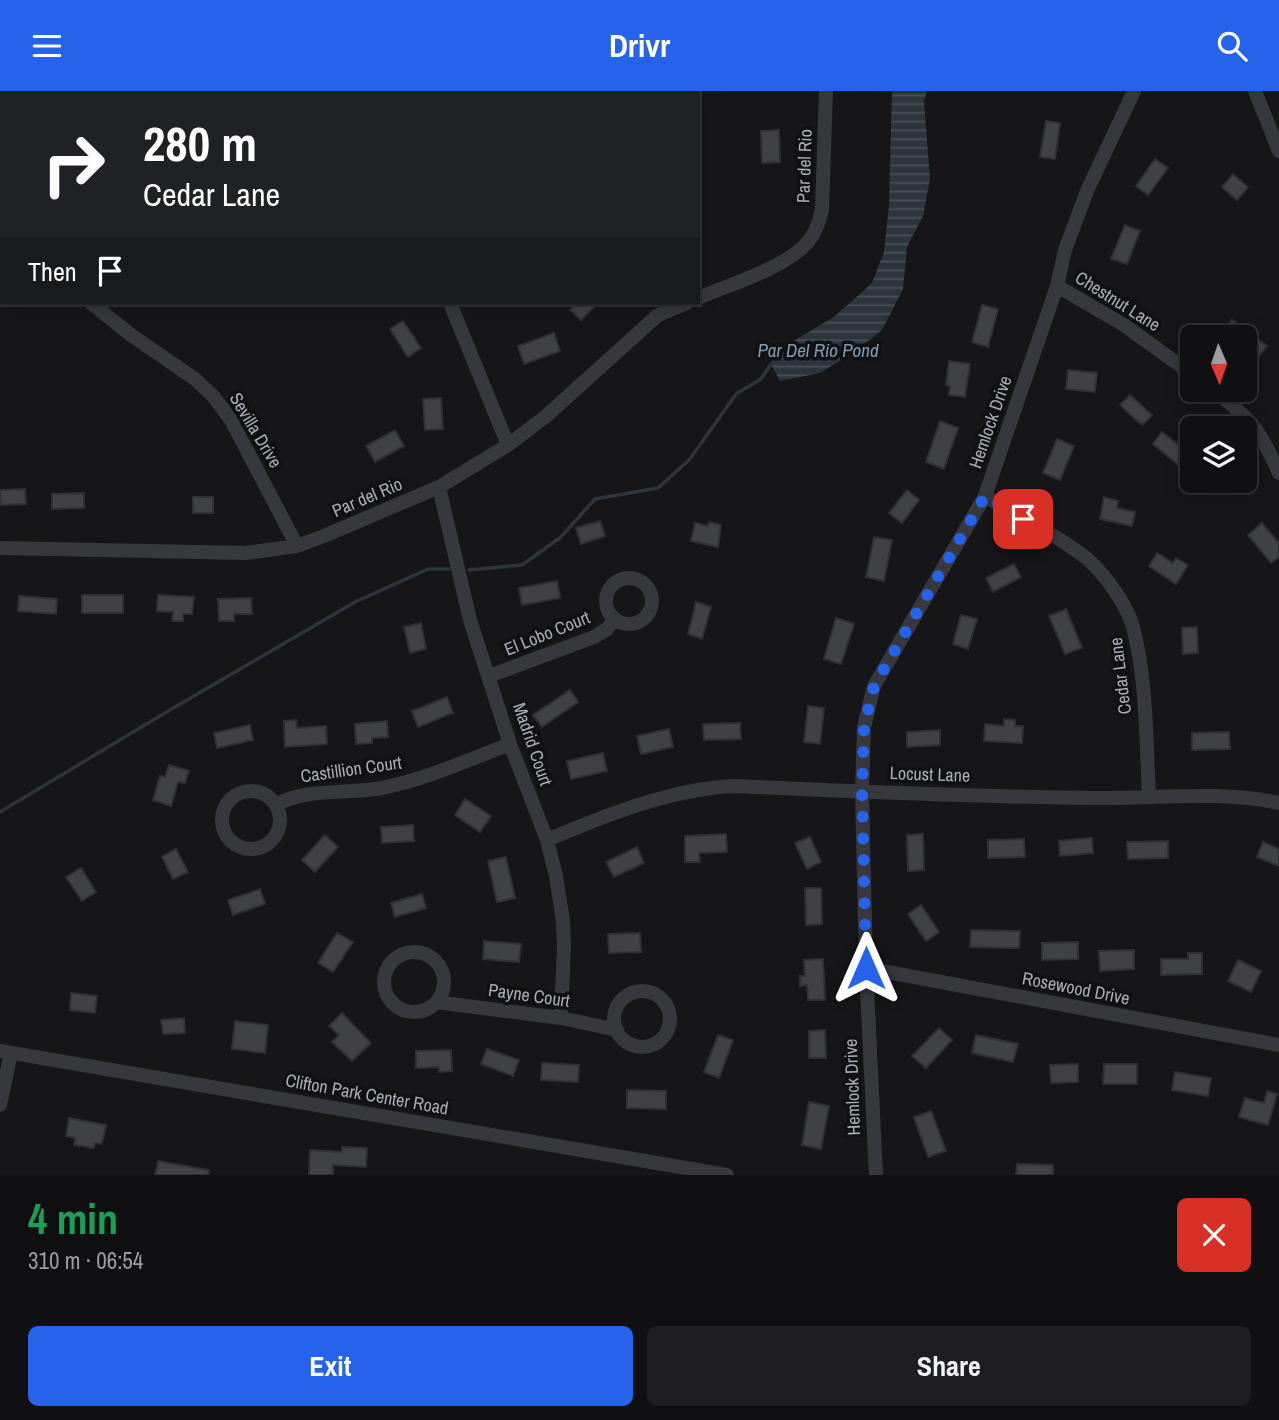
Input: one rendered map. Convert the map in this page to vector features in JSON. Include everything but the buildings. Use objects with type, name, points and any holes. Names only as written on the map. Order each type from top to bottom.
[{"type":"street","name":"Par del Rio","points":[[700,297],[787,260],[808,242],[818,226],[822,210],[826,91]]},
{"type":"street","name":"Hemlock Drive","points":[[876,1175],[866,968],[862,791],[864,727],[874,686],[985,496],[1057,286],[1065,250],[1087,191],[1134,91]]},
{"type":"street","points":[[1255,91],[1279,151]]},
{"type":"street","name":"Chestnut Lane","points":[[1057,286],[1124,325],[1180,365]]},
{"type":"street","name":"Sevilla Drive","points":[[94,305],[131,335],[195,379],[214,397],[232,420],[297,546]]},
{"type":"street","points":[[451,305],[508,445]]},
{"type":"street","name":"Par del Rio","points":[[0,548],[246,553],[297,546],[439,487],[508,445],[545,417],[656,309],[677,305]]},
{"type":"street","points":[[1230,403],[1246,415],[1257,429],[1279,473]]},
{"type":"street","name":"Madrid Court","points":[[439,487],[470,621],[510,744],[547,839],[563,921],[561,1018]]},
{"type":"street","name":"Cedar Lane","points":[[985,496],[1082,554],[1097,569],[1128,614],[1133,627],[1142,687],[1149,797]]},
{"type":"street","name":"El Lobo Court","points":[[489,676],[594,637],[607,629],[614,619]]},
{"type":"street","name":"Castillion Court","points":[[276,804],[291,797],[382,787],[414,780],[510,744]]},
{"type":"street","name":"Locust Lane","points":[[547,839],[591,821],[680,793],[732,786],[1094,798],[1201,795],[1279,803]]},
{"type":"street","points":[[260,792],[276,804],[279,825],[269,843],[248,848],[235,843],[226,834],[223,820],[225,807],[240,794],[260,792]]},
{"type":"street","name":"Payne Court","points":[[436,1002],[444,982],[441,968],[431,957],[410,952],[387,968],[384,982],[391,1001],[410,1011],[424,1010],[436,1002],[561,1018],[617,1030]]},
{"type":"street","name":"Rosewood Drive","points":[[866,968],[1279,1045]]},
{"type":"street","points":[[0,1105],[5,1052]]},
{"type":"street","name":"Clifton Park Center Road","points":[[5,1052],[727,1175]]},
{"type":"water","name":"Par Del Rio Pond","points":[[892,91],[927,91],[924,101],[930,179],[923,216],[907,247],[903,289],[882,330],[854,352],[820,373],[780,381],[771,364],[773,353],[834,317],[872,283],[884,252],[889,205]]},
{"type":"waterway","points":[[469,570],[522,565],[561,537],[595,499],[658,488],[690,459],[736,394],[761,379],[771,364]]},
{"type":"waterway","points":[[0,812],[355,602],[428,569],[449,569]]},
{"type":"route","points":[[866,968],[862,791],[864,727],[874,686],[985,496],[1023,519]]}]
